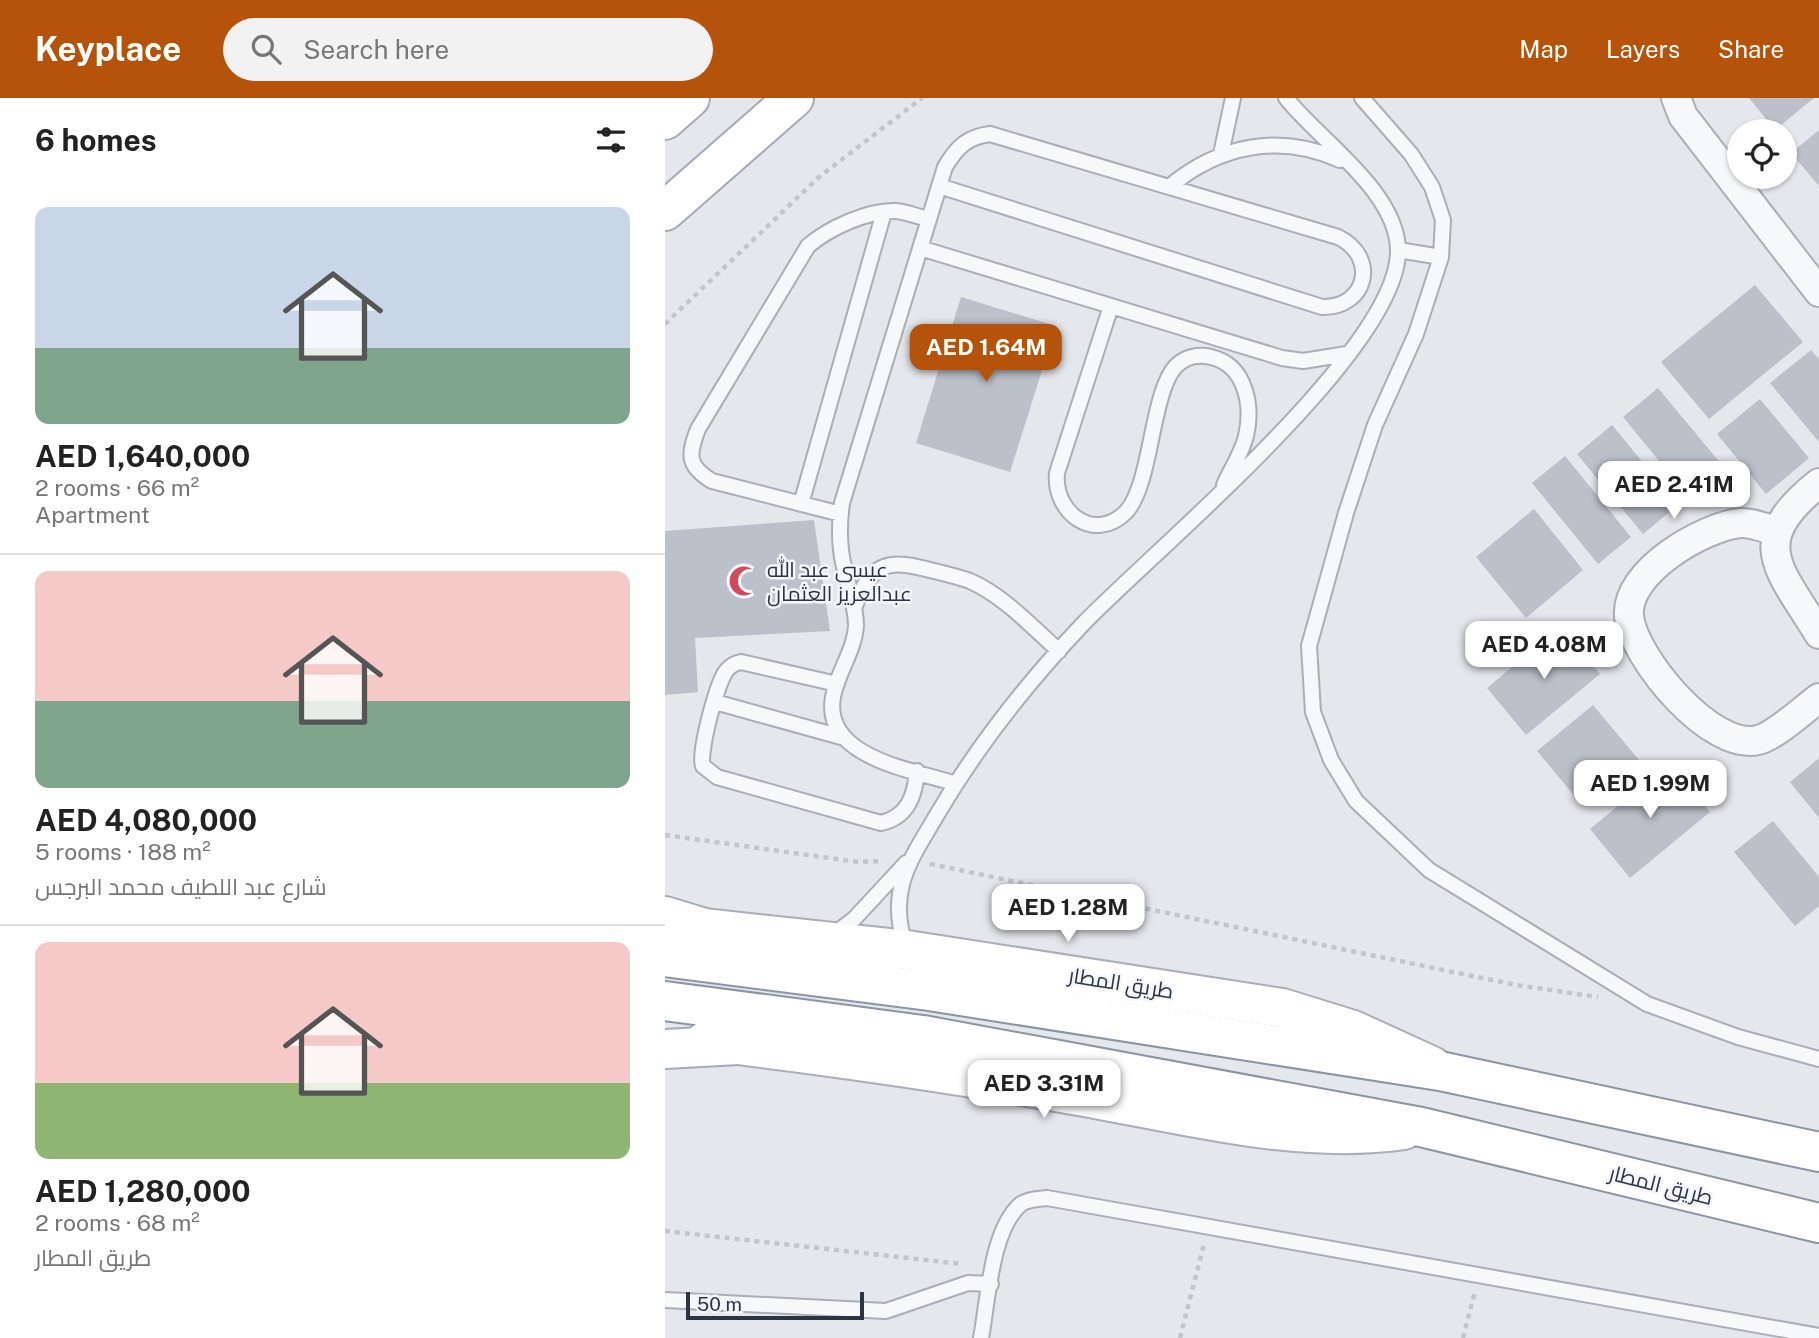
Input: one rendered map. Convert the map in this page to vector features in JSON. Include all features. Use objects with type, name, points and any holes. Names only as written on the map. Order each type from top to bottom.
[{"type":"main road","points":[[665,120],[690,98]]},
{"type":"main road","points":[[665,211],[794,98]]},
{"type":"main road","points":[[665,916],[711,930]]},
{"type":"main road","name":"طريق المطار","points":[[665,924],[907,950],[1282,1008],[1353,1030],[1396,1047],[1440,1071]]},
{"type":"main road","name":"طريق المطار","points":[[665,957],[929,991],[1440,1071],[1819,1152]]},
{"type":"main road","name":"طريق المطار","points":[[665,1001],[923,1035],[1421,1127],[1819,1223]]},
{"type":"main road","name":"طريق المطار","points":[[665,1037],[964,1076],[1264,1128],[1344,1135],[1421,1127]]},
{"type":"main road","points":[[665,1049],[738,1045]]},
{"type":"street","points":[[1676,98],[1683,116],[1819,292]]},
{"type":"street","points":[[1819,482],[1791,509],[1776,531],[1773,551],[1779,569],[1819,634]]},
{"type":"street","points":[[1776,531],[1743,522],[1695,537],[1658,564],[1634,593],[1629,613],[1634,636],[1654,670],[1689,709],[1731,739],[1761,740],[1819,698]]},
{"type":"lane","points":[[1221,154],[1233,98]]},
{"type":"lane","points":[[907,950],[898,926],[897,901],[910,860],[956,784],[1028,684],[1319,390],[1378,314],[1387,295],[1398,250],[1386,210],[1350,164],[1286,98]]},
{"type":"lane","points":[[1362,98],[1411,155],[1432,187],[1443,220],[1441,257],[1416,334],[1375,425],[1346,513],[1309,646],[1313,712],[1331,760],[1356,800],[1420,862],[1647,1004],[1738,1037],[1819,1059]]},
{"type":"lane","points":[[939,186],[1322,307],[1343,304],[1358,290],[1363,269],[1356,249],[1348,242],[990,134],[965,141],[953,152],[939,186],[841,514],[843,566],[855,606],[856,627],[832,698],[834,722],[841,737],[856,751],[956,784]]},
{"type":"lane","points":[[1169,187],[1185,174],[1221,154],[1254,145],[1287,144],[1320,151],[1350,164]]},
{"type":"lane","points":[[841,514],[712,481],[697,472],[690,458],[692,445],[698,429],[808,246],[817,238],[872,214],[898,211],[929,219]]},
{"type":"lane","points":[[801,504],[884,212]]},
{"type":"lane","points":[[920,248],[1282,358],[1303,361],[1347,354]]},
{"type":"lane","points":[[1398,250],[1441,257]]},
{"type":"lane","points":[[1111,306],[1057,472],[1058,496],[1063,507],[1072,516],[1094,524],[1117,519],[1126,511],[1137,490],[1170,375],[1186,359],[1196,356],[1223,362],[1242,382],[1247,395],[1246,436],[1220,493]]},
{"type":"lane","points":[[855,606],[867,581],[880,568],[902,562],[971,582],[1007,605],[1059,651]]},
{"type":"lane","points":[[837,684],[741,662],[727,669],[715,702],[701,762],[717,777],[881,823],[894,820],[909,805],[917,771]]},
{"type":"lane","points":[[715,702],[841,737]]},
{"type":"lane","points":[[825,941],[854,919],[910,860]]},
{"type":"lane","points":[[981,1338],[1001,1233],[1010,1217],[1024,1202],[1047,1198],[1819,1336]]},
{"type":"lane","points":[[665,1300],[886,1311],[968,1283],[991,1284]]},
{"type":"path","points":[[665,324],[819,177],[922,98]]},
{"type":"path","points":[[665,835],[858,862],[910,860],[1516,985],[1647,1004]]},
{"type":"path","points":[[1180,1338],[1209,1227]]},
{"type":"path","points":[[665,1231],[994,1268]]},
{"type":"path","points":[[1463,1338],[1479,1275]]},
{"type":"building","points":[[1749,98],[1814,98],[1788,119],[1766,119]]},
{"type":"building","points":[[1819,130],[1819,186],[1797,160],[1797,148]]},
{"type":"building","points":[[1755,285],[1803,342],[1709,419],[1661,362]]},
{"type":"building","points":[[961,297],[1056,326],[1010,472],[916,443]]},
{"type":"building","points":[[1811,350],[1819,359],[1819,442],[1770,383]]},
{"type":"building","points":[[1658,388],[1727,471],[1691,500],[1623,417]]},
{"type":"building","points":[[1760,399],[1809,458],[1766,494],[1717,434]]},
{"type":"building","points":[[1612,425],[1678,505],[1643,534],[1577,454]]},
{"type":"building","points":[[1565,456],[1631,537],[1598,564],[1532,483]]},
{"type":"building","points":[[1534,509],[1583,570],[1526,618],[1476,557]]},
{"type":"building","name":"عيسى عبد الله عبدالعزيز العثمان","points":[[814,520],[830,631],[695,638],[698,692],[665,695],[665,531]]},
{"type":"building","points":[[1561,626],[1600,674],[1526,735],[1487,688]]},
{"type":"building","points":[[1593,705],[1639,760],[1583,806],[1537,751]]},
{"type":"building","points":[[1819,758],[1819,818],[1790,782]]},
{"type":"building","points":[[1670,763],[1710,812],[1630,878],[1590,829]]},
{"type":"building","points":[[1773,821],[1819,877],[1819,906],[1795,926],[1734,852]]},
{"type":"place","name":"عيسى عبد الله عبدالعزيز العثمان","points":[[744,581]]}]
